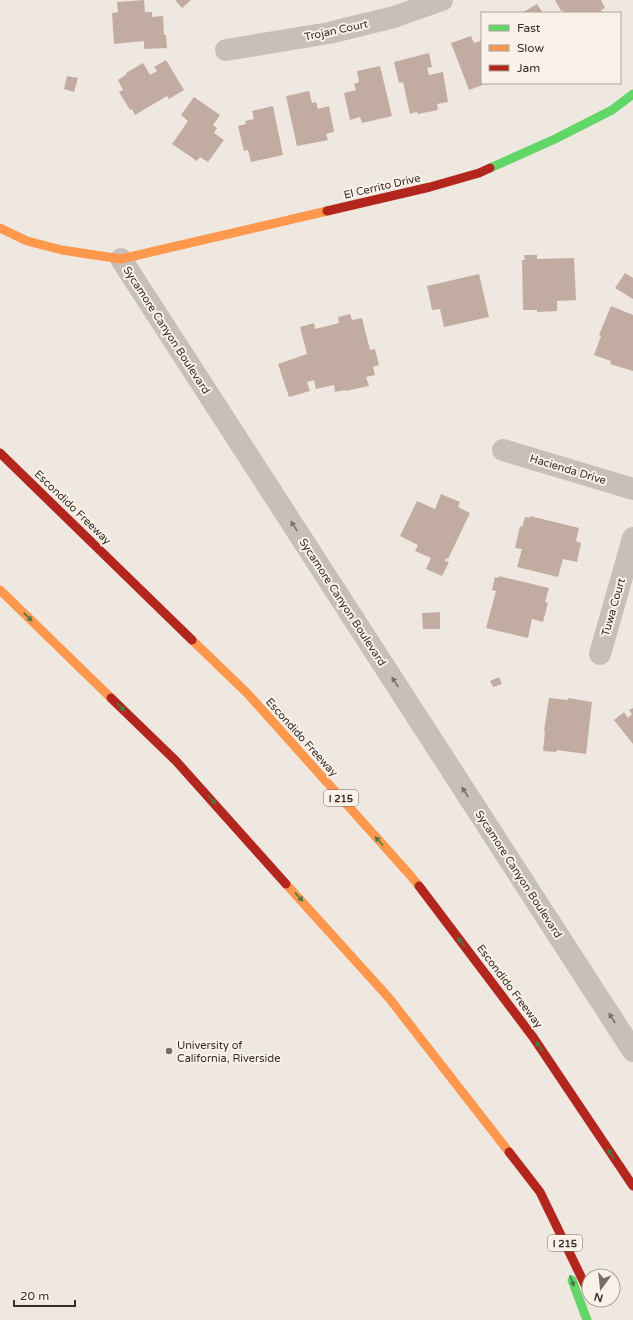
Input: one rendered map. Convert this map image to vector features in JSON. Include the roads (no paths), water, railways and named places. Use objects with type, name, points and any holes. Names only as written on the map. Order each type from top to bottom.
[{"type":"main road","name":"El Cerrito Drive","points":[[121,259],[430,187],[479,173],[555,139],[612,110],[633,94]]},
{"type":"main road","name":"Sycamore Canyon Boulevard","points":[[0,228],[27,241],[62,250],[121,259]]},
{"type":"main road","name":"Escondido Freeway","points":[[0,453],[247,693],[410,875],[533,1037],[633,1186]]},
{"type":"main road","name":"I 215","points":[[0,590],[176,761],[389,998],[540,1192],[581,1277]]},
{"type":"main road","points":[[540,1192],[586,1320]]},
{"type":"street","name":"Trojan Court","points":[[226,50],[329,33],[394,17],[442,0]]},
{"type":"street","name":"Sycamore Canyon Boulevard","points":[[121,259],[633,1051]]},
{"type":"street","name":"Hacienda Drive","points":[[503,450],[633,489]]},
{"type":"street","name":"Tuwa Court","points":[[600,654],[633,538]]},
{"type":"place","name":"University of California, Riverside","points":[[169,1051]]}]
